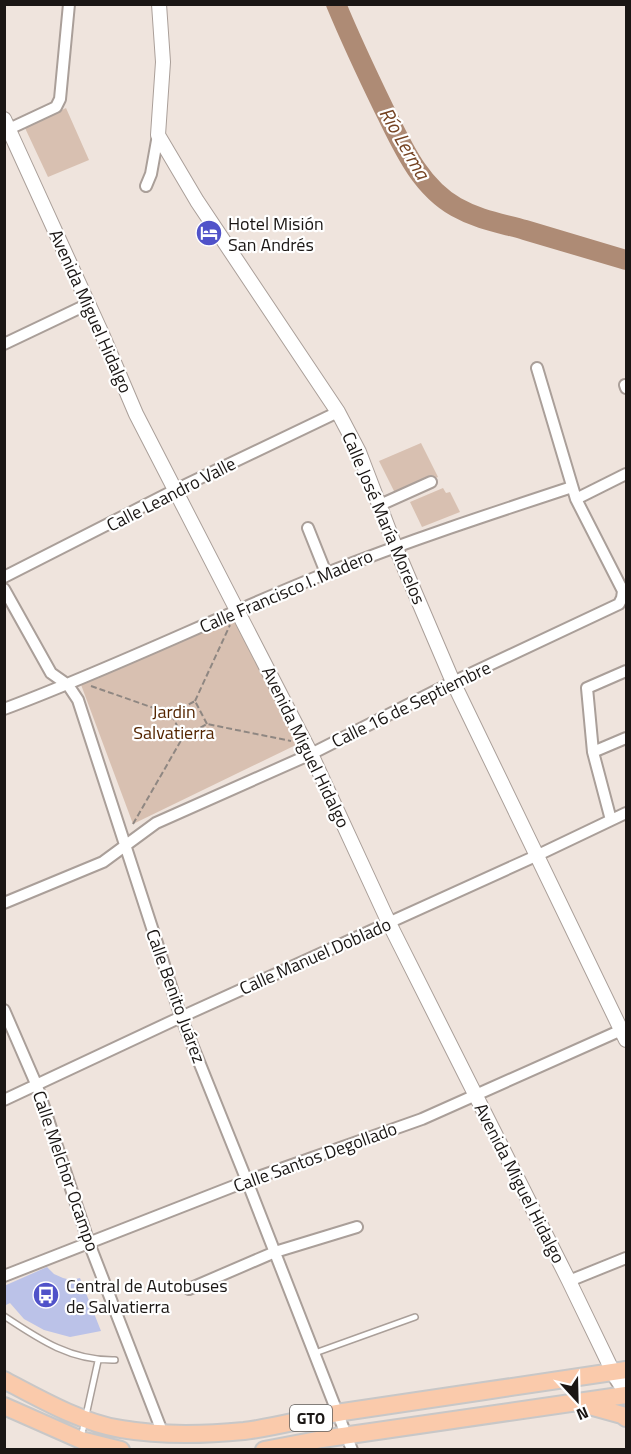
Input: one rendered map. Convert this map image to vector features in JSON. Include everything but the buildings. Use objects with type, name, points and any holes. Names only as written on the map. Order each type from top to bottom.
[{"type":"main road","name":"GTO","points":[[4,1380],[86,1420],[120,1429],[189,1435],[246,1431],[339,1413],[620,1371]]},
{"type":"main road","points":[[620,1371],[627,1394]]},
{"type":"main road","name":"GTO","points":[[264,1449],[349,1443],[627,1394]]},
{"type":"main road","points":[[580,1403],[627,1418]]},
{"type":"main road","points":[[4,1406],[81,1440],[121,1449]]},
{"type":"street","points":[[7,124],[56,107],[60,99],[69,4]]},
{"type":"street","points":[[146,186],[151,174],[158,135],[163,62],[159,4]]},
{"type":"street","name":"Avenida Miguel Hidalgo","points":[[7,124],[136,414],[312,754],[388,923],[569,1281],[620,1371]]},
{"type":"street","name":"Calle José María Morelos","points":[[158,135],[197,201],[338,412],[359,452],[395,546],[453,682],[625,1032]]},
{"type":"street","points":[[4,344],[88,304]]},
{"type":"street","points":[[537,368],[576,499],[627,474]]},
{"type":"street","name":"Calle Leandro Valle","points":[[4,577],[175,490],[338,412]]},
{"type":"street","points":[[380,505],[431,482]]},
{"type":"street","name":"Calle Francisco I. Madero","points":[[4,709],[68,685],[326,573],[395,546],[572,486]]},
{"type":"street","name":"Calle 16 de Septiembre","points":[[4,903],[103,862],[156,823],[312,754],[453,682],[619,604],[623,591],[576,499]]},
{"type":"street","points":[[308,528],[326,573]]},
{"type":"street","name":"Calle Benito Juárez","points":[[4,589],[51,674],[68,685],[78,700],[181,1017],[349,1443]]},
{"type":"street","points":[[611,820],[593,752],[587,688],[627,671]]},
{"type":"street","points":[[593,752],[627,738]]},
{"type":"street","name":"Calle Manuel Doblado","points":[[4,1100],[627,813]]},
{"type":"street","name":"Calle Melchor Ocampo","points":[[4,1010],[37,1086],[89,1243],[163,1434]]},
{"type":"street","name":"Calle Santos Degollado","points":[[4,1276],[247,1181],[422,1119],[625,1032]]},
{"type":"street","points":[[189,1289],[274,1252],[357,1227]]},
{"type":"street","points":[[569,1281],[627,1258]]},
{"type":"lane","points":[[4,1316],[40,1340],[74,1355],[98,1361],[115,1360]]},
{"type":"lane","points":[[315,1353],[415,1317]]},
{"type":"lane","points":[[81,1440],[98,1361]]},
{"type":"path","points":[[171,714],[195,701],[230,625]]},
{"type":"path","points":[[92,686],[171,714],[183,737]]},
{"type":"path","points":[[195,701],[207,724]]},
{"type":"path","points":[[133,824],[183,737],[207,724],[300,742]]},
{"type":"green space","points":[[66,108],[89,160],[48,177],[25,128]]},
{"type":"green space","points":[[421,443],[438,477],[397,497],[379,461]]},
{"type":"green space","points":[[443,488],[446,493],[450,492],[460,512],[422,527],[410,502]]},
{"type":"green space","name":"Jardin Salvatierra","points":[[235,614],[300,743],[133,824],[80,682]]},
{"type":"waterway","name":"Río Lerma","points":[[336,4],[365,70],[405,150],[422,176],[443,198],[456,207],[481,218],[626,260]]},
{"type":"place","name":"Hotel Misión San Andrés","points":[[209,233]]},
{"type":"place","name":"Central de Autobuses de Salvatierra","points":[[46,1295]]}]
